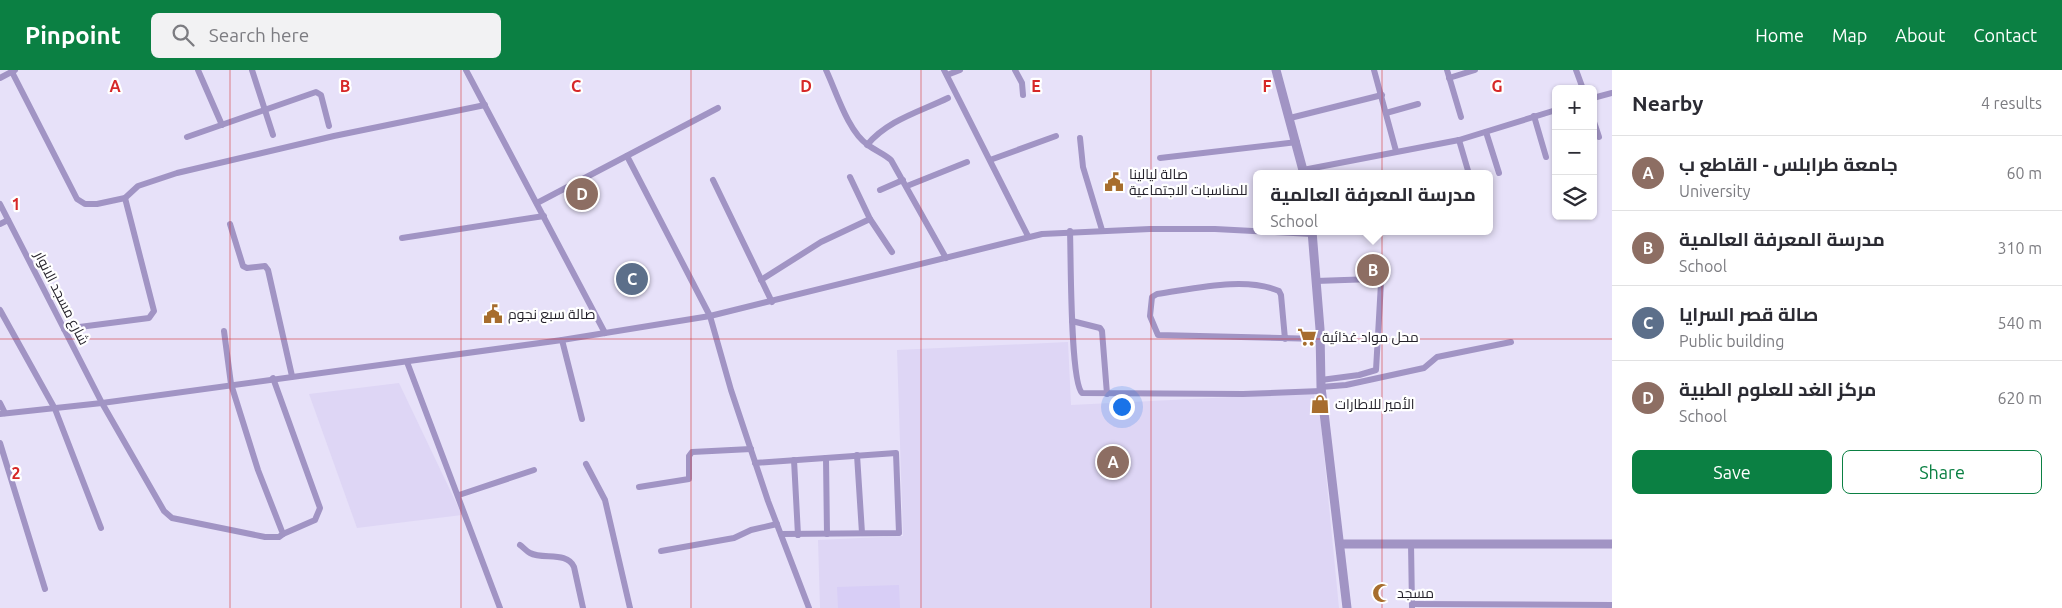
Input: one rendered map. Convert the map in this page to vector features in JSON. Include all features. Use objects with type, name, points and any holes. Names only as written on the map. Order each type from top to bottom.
[{"type":"street","points":[[198,70],[222,125]]},
{"type":"street","points":[[252,70],[273,135]]},
{"type":"street","points":[[466,70],[606,333]]},
{"type":"street","points":[[826,70],[855,130],[867,145],[881,151],[891,160],[946,258]]},
{"type":"street","points":[[960,70],[946,72],[1028,236]]},
{"type":"street","points":[[1015,70],[1022,83],[1023,95]]},
{"type":"street","points":[[1276,70],[1303,170]]},
{"type":"street","points":[[1374,70],[1396,151]]},
{"type":"street","points":[[1447,70],[1461,117]]},
{"type":"street","points":[[1449,78],[1474,70]]},
{"type":"street","points":[[1576,70],[1582,85]]},
{"type":"street","points":[[0,78],[13,71],[78,199],[85,204],[97,204],[125,198],[138,186],[176,173],[325,138],[485,105]]},
{"type":"street","points":[[187,137],[318,92],[321,95],[329,126]]},
{"type":"street","points":[[1597,97],[1612,93]]},
{"type":"street","points":[[1290,118],[1382,96]]},
{"type":"street","points":[[867,145],[877,132],[888,125],[948,98]]},
{"type":"street","points":[[1386,113],[1418,104]]},
{"type":"street","points":[[537,203],[718,108]]},
{"type":"street","points":[[1313,170],[1396,151],[1459,140],[1552,111]]},
{"type":"street","points":[[1534,116],[1546,157]]},
{"type":"street","points":[[1597,129],[1600,137]]},
{"type":"street","points":[[1486,132],[1498,173]]},
{"type":"street","points":[[990,160],[1056,136]]},
{"type":"street","points":[[1080,138],[1083,167],[1102,230]]},
{"type":"street","points":[[1459,140],[1468,170]]},
{"type":"street","points":[[1160,158],[1296,142]]},
{"type":"street","points":[[627,156],[710,316],[750,449],[809,608]]},
{"type":"street","points":[[880,190],[967,162]]},
{"type":"street","points":[[850,177],[870,219],[892,252]]},
{"type":"street","points":[[713,180],[772,302]]},
{"type":"street","points":[[64,329],[149,318],[154,311],[125,198]]},
{"type":"street","name":"شارع مسجد الانوار","points":[[0,204],[102,403],[168,515],[265,537],[278,537],[315,520],[320,508],[273,378]]},
{"type":"street","points":[[402,238],[544,216]]},
{"type":"street","points":[[761,280],[821,242],[870,219]]},
{"type":"street","points":[[0,224],[8,220]]},
{"type":"street","points":[[230,224],[243,266],[247,268],[265,266],[268,270],[292,376]]},
{"type":"street","points":[[0,403],[3,414],[55,409],[273,378],[407,362],[606,333],[710,316],[772,302],[1028,236],[1070,231],[1102,230],[1253,231]]},
{"type":"street","points":[[1070,231],[1072,320],[1079,390],[1085,394],[1346,385],[1424,368],[1437,358],[1511,342]]},
{"type":"street","points":[[1312,235],[1320,339],[1321,386],[1347,608]]},
{"type":"street","points":[[1316,281],[1373,279],[1380,280],[1381,283],[1376,370],[1321,386]]},
{"type":"street","points":[[1285,339],[1281,295],[1279,291],[1270,287],[1232,283],[1157,294],[1152,297],[1150,316],[1158,335],[1285,339],[1320,339]]},
{"type":"street","points":[[0,310],[55,409],[101,528]]},
{"type":"street","points":[[1072,320],[1100,328],[1102,331],[1107,394]]},
{"type":"street","points":[[224,331],[231,384],[258,470],[283,534]]},
{"type":"street","points":[[562,340],[582,419]]},
{"type":"street","points":[[407,362],[459,495],[500,608]]},
{"type":"street","points":[[0,443],[45,589]]},
{"type":"street","points":[[639,487],[689,479],[688,456],[692,452],[750,449]]},
{"type":"street","points":[[755,463],[896,452],[899,533],[782,534]]},
{"type":"street","points":[[857,456],[862,534]]},
{"type":"street","points":[[826,458],[827,534]]},
{"type":"street","points":[[794,460],[798,535]]},
{"type":"street","points":[[586,464],[605,500],[630,608]]},
{"type":"street","points":[[459,495],[534,470]]},
{"type":"street","points":[[661,551],[734,538],[751,530],[777,524]]},
{"type":"street","points":[[1411,543],[1412,606],[1612,605]]},
{"type":"street","points":[[1340,544],[1612,544]]},
{"type":"street","points":[[520,545],[530,553],[562,558],[571,562],[574,567],[583,608]]},
{"type":"shaded area","points":[[1068,342],[1071,405],[1314,393],[1314,404],[1320,414],[1339,608],[820,608],[818,540],[903,536],[897,350]]},
{"type":"shaded area","points":[[399,383],[462,515],[357,528],[309,394]]},
{"type":"shaded area","points":[[899,585],[900,608],[838,608],[837,587]]},
{"type":"place","name":"صالة ليالينا للمناسبات الاجتماعية","points":[[1114,182]]},
{"type":"place","name":"مركز الغد للعلوم الطبية","points":[[582,194]]},
{"type":"place","name":"مدرسة المعرفة العالمية","points":[[1373,270]]},
{"type":"place","name":"صالة قصر السرايا","points":[[632,279]]},
{"type":"place","name":"صالة سبع نجوم","points":[[493,314]]},
{"type":"place","name":"محل مواد غذائية","points":[[1307,337]]},
{"type":"place","name":"الأمير للاطارات","points":[[1320,404]]},
{"type":"place","name":"جامعة طرابلس - القاطع ب","points":[[1113,462]]},
{"type":"place","name":"مسجد","points":[[1382,593]]}]
